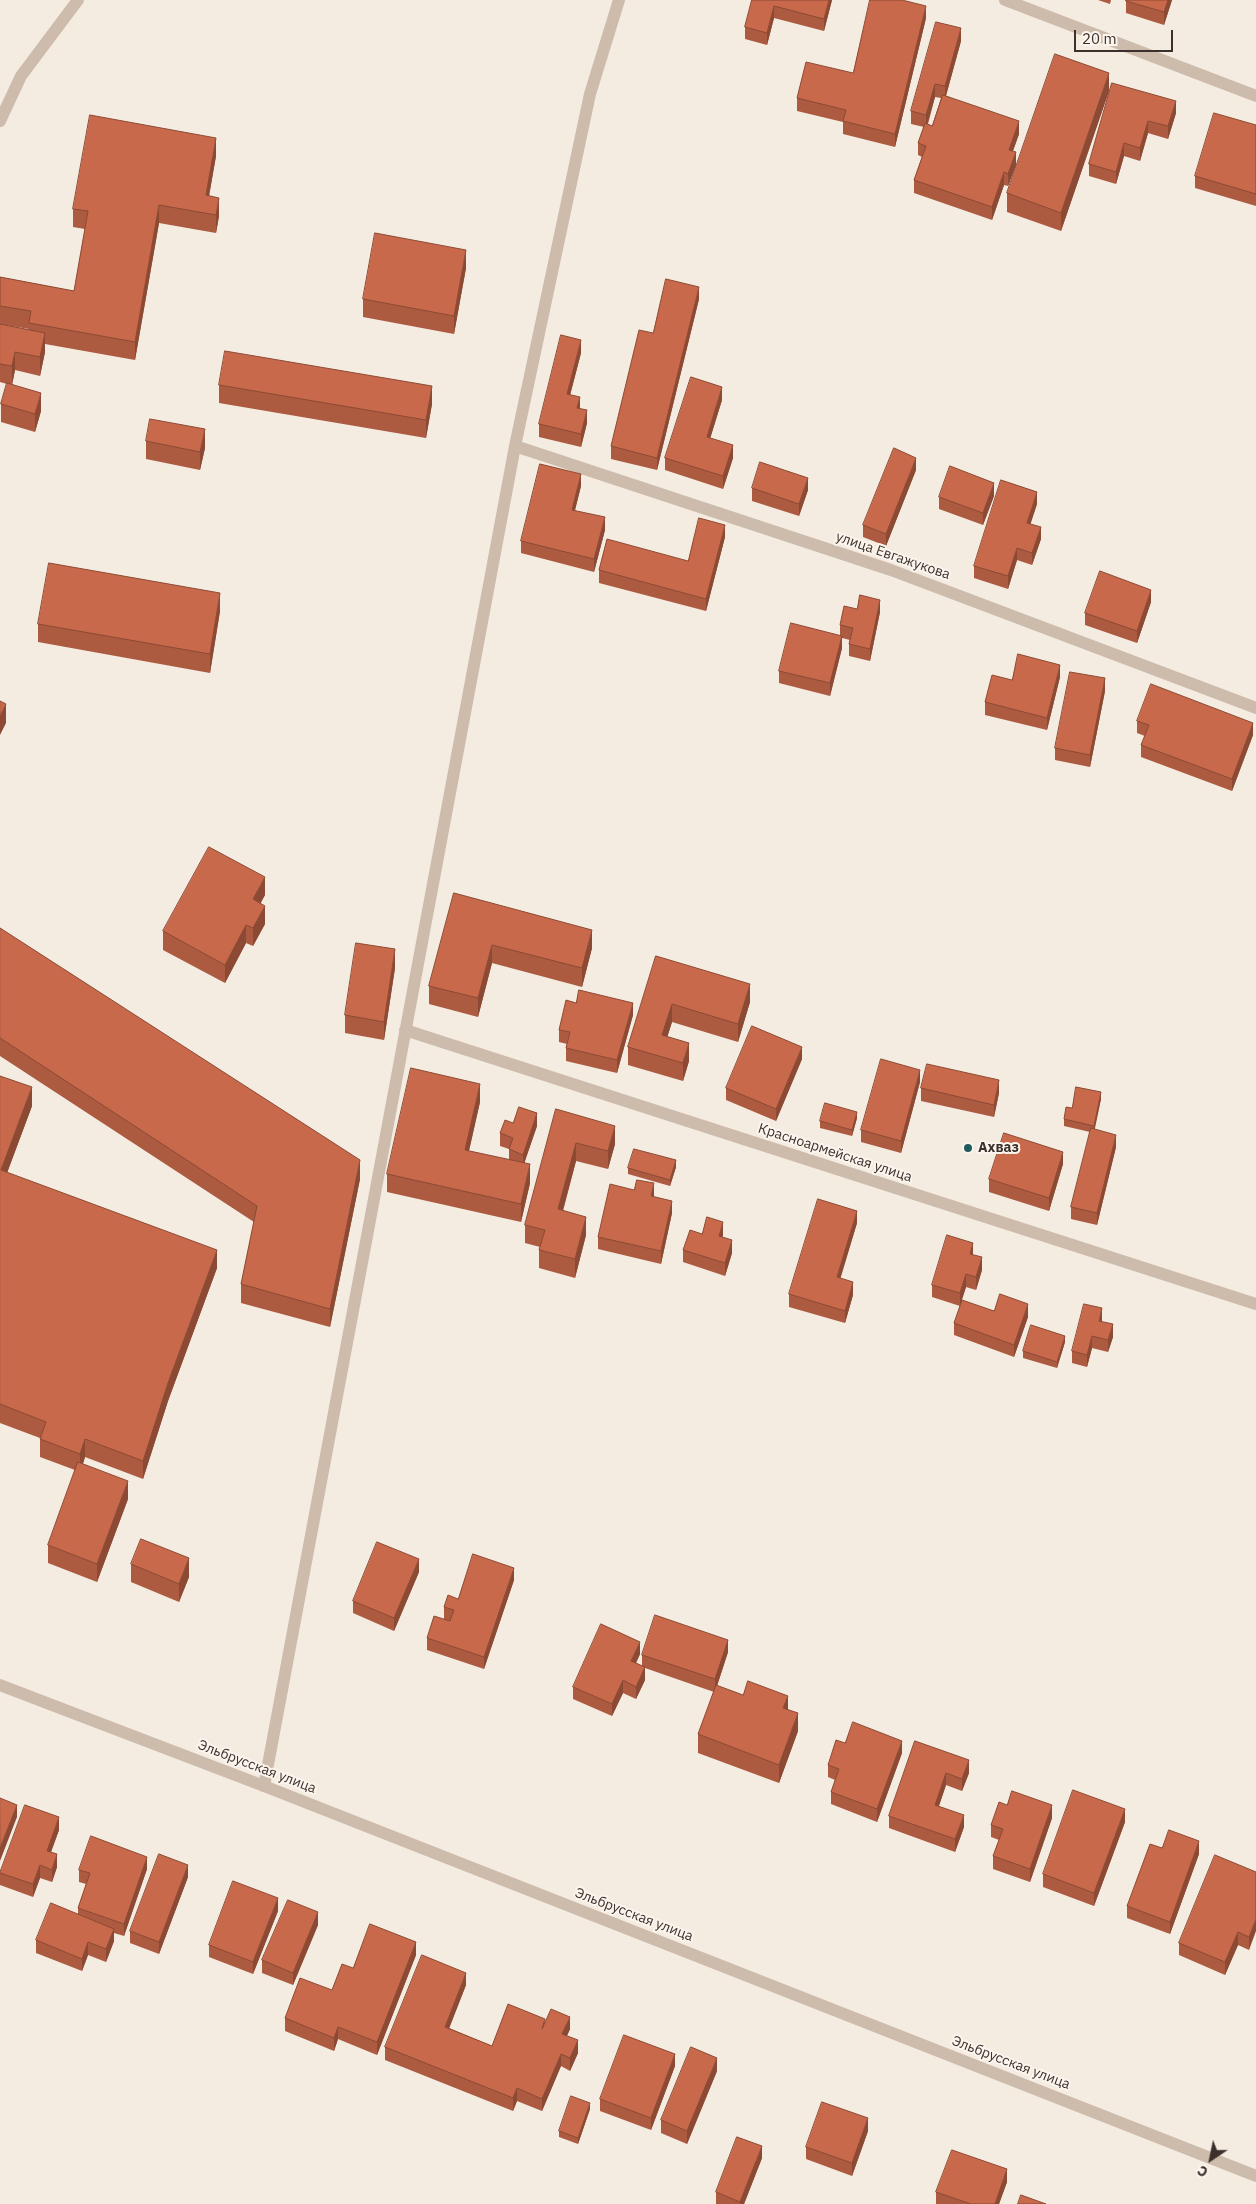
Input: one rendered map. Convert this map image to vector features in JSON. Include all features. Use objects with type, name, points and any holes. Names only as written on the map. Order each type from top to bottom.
[{"type":"street","points":[[0,121],[21,76],[78,0]]},
{"type":"street","points":[[264,1786],[515,446],[590,94],[619,0]]},
{"type":"street","points":[[1005,0],[1256,96]]},
{"type":"street","name":"улица Евгажукова","points":[[515,446],[891,570],[1256,708]]},
{"type":"street","name":"Красноармейская улица","points":[[405,1030],[1256,1304]]},
{"type":"street","name":"Эльбрусская улица","points":[[0,1685],[264,1786],[1256,2176]]},
{"type":"building","points":[[752,0],[829,0],[824,19],[774,6],[767,33],[745,27]]},
{"type":"building","points":[[870,0],[902,0],[926,6],[895,134],[843,121],[846,110],[797,98],[806,62],[853,73]]},
{"type":"building","points":[[1126,0],[1168,0],[1164,12]]},
{"type":"building","points":[[936,22],[961,28],[945,86],[935,84],[926,115],[911,111]]},
{"type":"building","points":[[1055,54],[1109,73],[1061,213],[1007,193]]},
{"type":"building","points":[[1112,83],[1176,101],[1168,126],[1148,121],[1140,148],[1124,143],[1116,172],[1089,164]]},
{"type":"building","points":[[943,95],[1019,121],[1009,150],[1016,152],[1008,174],[1004,172],[992,207],[914,180],[926,146],[918,143],[925,123],[932,126]]},
{"type":"building","points":[[1214,113],[1256,125],[1256,194],[1195,176]]},
{"type":"building","points":[[90,115],[216,138],[206,195],[219,198],[216,215],[159,205],[135,342],[29,323],[31,311],[0,306],[0,277],[74,291],[88,211],[73,209]]},
{"type":"building","points":[[375,233],[466,250],[454,316],[363,299]]},
{"type":"building","points":[[666,279],[699,287],[657,458],[611,446],[639,330],[653,333]]},
{"type":"building","points":[[0,324],[45,333],[40,357],[15,352],[12,366],[0,364]]},
{"type":"building","points":[[561,335],[581,340],[567,394],[580,397],[577,408],[587,410],[581,434],[539,424]]},
{"type":"building","points":[[225,351],[432,386],[426,420],[219,385]]},
{"type":"building","points":[[691,377],[722,387],[707,437],[733,445],[723,476],[665,458]]},
{"type":"building","points":[[7,383],[41,393],[35,414],[1,404]]},
{"type":"building","points":[[150,419],[205,429],[200,452],[146,441]]},
{"type":"building","points":[[894,448],[916,458],[886,534],[863,525]]},
{"type":"building","points":[[760,462],[808,478],[799,504],[752,488]]},
{"type":"building","points":[[540,464],[581,474],[572,510],[605,517],[594,559],[521,541]]},
{"type":"building","points":[[950,466],[994,483],[983,513],[939,497]]},
{"type":"building","points":[[1001,480],[1037,492],[1027,523],[1041,527],[1032,553],[1017,548],[1008,576],[974,566]]},
{"type":"building","points":[[699,518],[725,525],[706,599],[599,570],[607,539],[688,561]]},
{"type":"building","points":[[49,563],[220,593],[210,654],[38,624]]},
{"type":"building","points":[[1100,571],[1151,590],[1137,631],[1085,613]]},
{"type":"building","points":[[860,595],[880,600],[870,649],[849,644],[853,628],[840,625],[844,606],[857,609]]},
{"type":"building","points":[[791,623],[842,636],[830,683],[779,671]]},
{"type":"building","points":[[1018,654],[1060,665],[1047,718],[985,702],[992,675],[1012,680]]},
{"type":"building","points":[[1070,672],[1105,678],[1090,755],[1055,748]]},
{"type":"building","points":[[1151,684],[1253,723],[1232,779],[1141,745],[1149,725],[1137,721]]},
{"type":"building","points":[[0,701],[6,704],[0,716]]},
{"type":"building","points":[[209,847],[265,877],[253,899],[265,906],[253,928],[246,925],[225,965],[163,931]]},
{"type":"building","points":[[454,893],[592,930],[582,968],[492,945],[478,998],[429,986]]},
{"type":"building","points":[[0,928],[360,1160],[330,1309],[241,1284],[257,1206],[0,1038]]},
{"type":"building","points":[[356,943],[395,949],[384,1022],[345,1015]]},
{"type":"building","points":[[656,956],[750,984],[738,1024],[672,1004],[662,1035],[689,1043],[683,1063],[628,1047]]},
{"type":"building","points":[[579,990],[633,1003],[617,1060],[566,1048],[570,1032],[559,1030],[566,1000],[576,1003]]},
{"type":"building","points":[[752,1026],[802,1047],[776,1109],[726,1088]]},
{"type":"building","points":[[881,1059],[920,1070],[901,1141],[861,1130]]},
{"type":"building","points":[[927,1064],[999,1080],[994,1105],[921,1088]]},
{"type":"building","points":[[411,1068],[480,1084],[465,1150],[530,1164],[521,1204],[387,1174]]},
{"type":"building","points":[[0,1076],[32,1087],[1,1170],[217,1250],[168,1383],[143,1461],[85,1439],[80,1454],[40,1439],[46,1422],[0,1404]]},
{"type":"building","points":[[1076,1087],[1101,1092],[1094,1126],[1064,1119],[1066,1107],[1072,1108]]},
{"type":"building","points":[[825,1103],[857,1112],[852,1130],[820,1121]]},
{"type":"building","points":[[519,1107],[537,1113],[523,1155],[509,1149],[513,1138],[500,1133],[505,1120],[513,1123]]},
{"type":"building","points":[[556,1109],[615,1126],[608,1151],[576,1143],[558,1209],[586,1217],[575,1259],[539,1250],[545,1230],[525,1225]]},
{"type":"building","points":[[1091,1128],[1116,1135],[1097,1213],[1071,1207]]},
{"type":"building","points":[[1004,1133],[1063,1152],[1049,1198],[989,1179]]},
{"type":"building","points":[[634,1149],[676,1160],[670,1180],[628,1168]]},
{"type":"building","points":[[637,1180],[654,1183],[651,1196],[672,1201],[661,1251],[598,1237],[610,1184],[634,1190]]},
{"type":"building","points":[[818,1199],[857,1211],[837,1277],[853,1282],[845,1311],[789,1294]]},
{"type":"building","points":[[707,1217],[723,1222],[719,1236],[732,1240],[725,1263],[683,1250],[690,1230],[702,1234]]},
{"type":"building","points":[[947,1235],[973,1243],[970,1254],[982,1257],[976,1277],[966,1274],[960,1293],[932,1285]]},
{"type":"building","points":[[1000,1294],[1028,1304],[1014,1345],[954,1323],[962,1300],[994,1311]]},
{"type":"building","points":[[1084,1304],[1102,1308],[1099,1321],[1113,1324],[1108,1340],[1092,1336],[1087,1355],[1072,1351]]},
{"type":"building","points":[[1031,1325],[1065,1336],[1057,1362],[1023,1351]]},
{"type":"building","points":[[78,1462],[128,1481],[97,1564],[48,1545]]},
{"type":"building","points":[[141,1539],[189,1558],[179,1584],[131,1564]]},
{"type":"building","points":[[377,1542],[419,1559],[394,1618],[353,1601]]},
{"type":"building","points":[[473,1554],[514,1568],[484,1657],[427,1638],[434,1616],[450,1621],[454,1610],[444,1607],[448,1595],[458,1599]]},
{"type":"building","points":[[655,1615],[728,1640],[715,1679],[642,1655]]},
{"type":"building","points":[[601,1624],[640,1642],[631,1661],[645,1667],[636,1687],[623,1680],[612,1704],[573,1687]]},
{"type":"building","points":[[748,1681],[788,1696],[783,1708],[798,1713],[779,1765],[698,1734],[716,1685],[743,1695]]},
{"type":"building","points":[[853,1722],[902,1741],[877,1809],[831,1792],[839,1769],[828,1765],[836,1740],[845,1743]]},
{"type":"building","points":[[915,1741],[969,1760],[962,1779],[946,1773],[935,1805],[964,1815],[955,1839],[889,1816]]},
{"type":"building","points":[[1073,1790],[1125,1809],[1094,1893],[1043,1874]]},
{"type":"building","points":[[1012,1791],[1052,1805],[1030,1869],[993,1856],[1003,1829],[991,1825],[999,1802],[1007,1805]]},
{"type":"building","points":[[0,1798],[17,1805],[0,1848]]},
{"type":"building","points":[[25,1805],[59,1817],[47,1851],[57,1854],[52,1870],[40,1865],[33,1884],[0,1873]]},
{"type":"building","points":[[1169,1830],[1199,1841],[1170,1922],[1127,1906],[1150,1844],[1162,1848]]},
{"type":"building","points":[[91,1836],[147,1857],[124,1924],[78,1908],[90,1873],[79,1870]]},
{"type":"building","points":[[159,1854],[188,1865],[159,1942],[130,1931]]},
{"type":"building","points":[[1215,1855],[1256,1872],[1256,1919],[1249,1937],[1238,1932],[1225,1962],[1179,1943]]},
{"type":"building","points":[[233,1881],[278,1898],[253,1962],[209,1945]]},
{"type":"building","points":[[288,1900],[318,1912],[293,1973],[262,1960]]},
{"type":"building","points":[[51,1903],[114,1929],[106,1949],[88,1942],[82,1959],[36,1940]]},
{"type":"building","points":[[370,1924],[416,1942],[377,2042],[338,2027],[334,2038],[285,2018],[300,1978],[332,1990],[342,1964],[353,1968]]},
{"type":"building","points":[[422,1955],[466,1973],[445,2027],[492,2046],[508,2004],[545,2019],[542,2029],[551,2009],[570,2017],[562,2034],[578,2040],[570,2058],[561,2054],[542,2099],[517,2088],[513,2098],[385,2047]]},
{"type":"building","points":[[624,2035],[675,2054],[651,2118],[600,2099]]},
{"type":"building","points":[[691,2047],[717,2058],[687,2131],[661,2120]]},
{"type":"building","points":[[571,2096],[590,2103],[578,2138],[559,2131]]},
{"type":"building","points":[[822,2102],[868,2118],[852,2163],[806,2147]]},
{"type":"building","points":[[737,2137],[762,2146],[740,2202],[716,2192]]},
{"type":"building","points":[[952,2150],[1007,2169],[995,2204],[971,2204],[936,2192]]},
{"type":"building","points":[[1021,2195],[1046,2204],[1018,2204]]},
{"type":"place","name":"Ахваз","points":[[968,1148]]}]
